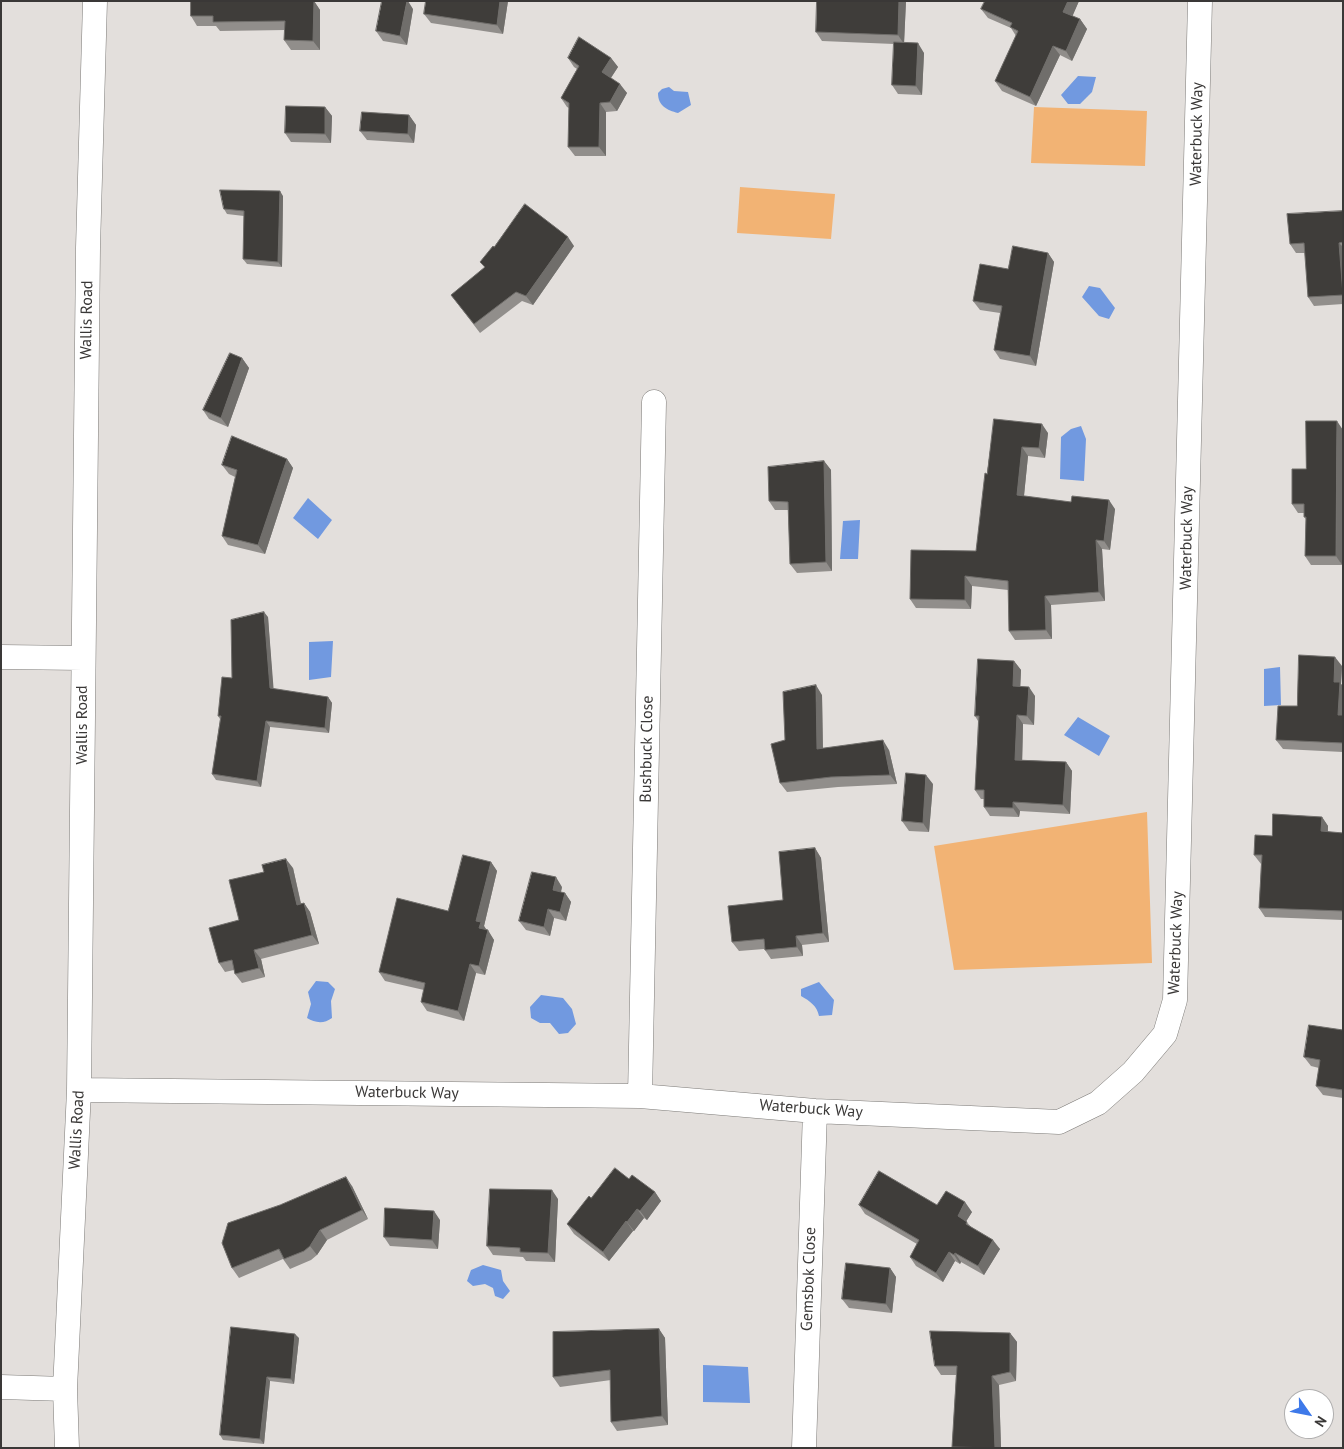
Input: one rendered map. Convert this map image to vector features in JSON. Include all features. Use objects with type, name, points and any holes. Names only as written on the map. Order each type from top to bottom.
[{"type":"street","name":"Wallis Road","points":[[66,1448],[65,1389],[79,1090],[88,248],[95,1]]},
{"type":"street","name":"Waterbuck Way","points":[[79,1090],[640,1096],[815,1111],[1059,1122],[1098,1103],[1134,1072],[1165,1034],[1175,1000],[1200,1]]},
{"type":"street","name":"Bushbuck Close","points":[[640,1096],[654,402]]},
{"type":"street","points":[[1,656],[83,658]]},
{"type":"street","name":"Gemsbok Close","points":[[804,1448],[815,1111]]},
{"type":"street","points":[[1,1387],[65,1389]]},
{"type":"shaded area","points":[[1034,107],[1147,111],[1145,166],[1031,163]]},
{"type":"shaded area","points":[[740,187],[835,194],[831,239],[737,233]]},
{"type":"shaded area","points":[[1147,812],[1152,963],[954,970],[934,846]]},
{"type":"water","points":[[1078,76],[1096,77],[1092,92],[1080,104],[1068,104],[1061,95]]},
{"type":"water","points":[[669,87],[674,91],[688,92],[691,105],[678,113],[664,107],[658,97],[658,93],[662,89]]},
{"type":"water","points":[[1089,286],[1100,288],[1115,308],[1109,319],[1099,316],[1082,297]]},
{"type":"water","points":[[1081,426],[1086,439],[1084,481],[1060,479],[1061,437],[1071,429]]},
{"type":"water","points":[[308,498],[332,520],[318,539],[293,518]]},
{"type":"water","points":[[860,520],[858,559],[840,559],[843,521]]},
{"type":"water","points":[[333,641],[331,677],[309,680],[309,642]]},
{"type":"water","points":[[1280,667],[1281,705],[1264,706],[1264,669]]},
{"type":"water","points":[[1078,717],[1110,736],[1099,756],[1064,735]]},
{"type":"water","points":[[316,981],[328,982],[335,989],[331,1001],[332,1018],[323,1022],[316,1022],[307,1018],[311,1004],[308,992]]},
{"type":"water","points":[[819,982],[834,1000],[832,1015],[819,1016],[813,1004],[801,996],[801,989]]},
{"type":"water","points":[[541,995],[563,998],[572,1009],[576,1024],[568,1033],[559,1034],[550,1023],[540,1023],[531,1018],[530,1007]]},
{"type":"water","points":[[483,1265],[501,1270],[503,1281],[510,1291],[503,1299],[495,1296],[493,1288],[485,1284],[473,1286],[467,1281],[471,1270]]},
{"type":"water","points":[[703,1365],[748,1367],[750,1403],[703,1402]]},
{"type":"building","points":[[191,1],[314,1],[313,41],[284,40],[285,21],[213,22],[213,16],[191,16]]},
{"type":"building","points":[[382,1],[407,1],[400,36],[376,31]]},
{"type":"building","points":[[426,1],[500,1],[497,25],[424,14]]},
{"type":"building","points":[[817,1],[899,1],[898,35],[816,32]]},
{"type":"building","points":[[985,1],[1068,1],[1063,12],[1080,19],[1066,51],[1053,46],[1030,97],[995,81],[1018,31],[1010,27],[1012,23],[981,9]]},
{"type":"building","points":[[579,37],[611,58],[602,72],[620,84],[610,102],[600,103],[599,147],[568,147],[569,103],[561,98],[579,66],[568,58]]},
{"type":"building","points":[[894,42],[918,43],[916,86],[892,85]]},
{"type":"building","points":[[286,106],[325,107],[325,134],[285,133]]},
{"type":"building","points":[[362,112],[409,115],[408,134],[360,131]]},
{"type":"building","points":[[220,190],[280,191],[278,262],[243,259],[244,211],[224,209]]},
{"type":"building","points":[[525,204],[568,237],[526,296],[516,292],[474,324],[451,295],[485,267],[480,262],[494,247]]},
{"type":"building","points":[[1343,211],[1343,242],[1339,243],[1343,295],[1308,297],[1304,243],[1290,244],[1287,214]]},
{"type":"building","points":[[1013,246],[1048,253],[1030,356],[994,350],[1002,306],[973,301],[980,264],[1008,269]]},
{"type":"building","points":[[230,353],[242,358],[221,418],[203,410]]},
{"type":"building","points":[[994,419],[1042,424],[1039,448],[1022,447],[1017,495],[1071,502],[1072,496],[1109,500],[1104,541],[1096,540],[1099,592],[1045,596],[1046,630],[1009,631],[1008,581],[965,576],[965,600],[910,599],[911,550],[976,551],[985,473],[987,474]]},
{"type":"building","points":[[1306,421],[1337,421],[1336,556],[1305,556],[1306,517],[1304,517],[1304,504],[1292,504],[1292,469],[1306,469]]},
{"type":"building","points":[[232,436],[287,459],[258,545],[222,536],[237,470],[222,465]]},
{"type":"building","points":[[824,461],[826,562],[790,564],[788,502],[769,501],[768,467]]},
{"type":"building","points":[[264,612],[270,688],[328,697],[325,728],[266,721],[257,781],[212,774],[221,716],[218,716],[222,677],[232,678],[231,620]]},
{"type":"building","points":[[1299,655],[1335,657],[1334,682],[1340,682],[1338,715],[1343,715],[1343,743],[1276,740],[1278,706],[1297,706]]},
{"type":"building","points":[[978,659],[1014,661],[1013,686],[1029,687],[1027,716],[1017,715],[1015,760],[1066,762],[1063,805],[1013,802],[1013,808],[984,807],[984,790],[975,790],[979,716],[975,716]]},
{"type":"building","points":[[816,685],[817,749],[883,740],[890,775],[831,777],[780,783],[771,744],[785,740],[783,692]]},
{"type":"building","points":[[906,773],[926,775],[923,823],[902,821]]},
{"type":"building","points":[[1273,814],[1322,817],[1321,831],[1343,833],[1343,911],[1259,908],[1262,855],[1254,855],[1255,835],[1272,836]]},
{"type":"building","points":[[815,848],[823,933],[796,936],[797,947],[765,950],[764,939],[732,942],[728,906],[783,900],[779,852]]},
{"type":"building","points":[[463,855],[491,862],[476,921],[481,922],[479,928],[488,930],[479,966],[470,964],[458,1011],[421,1002],[425,983],[379,972],[397,898],[448,911]]},
{"type":"building","points":[[286,859],[297,905],[304,903],[312,935],[254,950],[259,968],[235,974],[232,960],[219,963],[209,928],[239,920],[229,880],[264,872],[262,865]]},
{"type":"building","points":[[532,872],[556,877],[553,890],[565,893],[560,912],[548,909],[544,927],[519,921]]},
{"type":"building","points":[[1309,1025],[1343,1030],[1343,1090],[1316,1086],[1320,1060],[1304,1057]]},
{"type":"building","points":[[615,1168],[629,1179],[632,1175],[655,1192],[640,1211],[637,1209],[626,1221],[603,1252],[567,1224],[589,1196],[591,1198]]},
{"type":"building","points":[[879,1171],[937,1205],[946,1191],[965,1202],[958,1216],[967,1222],[966,1224],[993,1240],[978,1266],[955,1253],[954,1255],[949,1252],[936,1273],[910,1257],[919,1240],[859,1205]]},
{"type":"building","points":[[346,1177],[362,1210],[320,1230],[310,1246],[304,1251],[284,1259],[279,1249],[232,1268],[222,1243],[228,1223],[280,1205]]},
{"type":"building","points":[[490,1189],[552,1190],[548,1253],[520,1252],[520,1248],[487,1246]]},
{"type":"building","points":[[385,1208],[434,1211],[432,1240],[384,1237]]},
{"type":"building","points":[[846,1263],[890,1268],[886,1304],[842,1299]]},
{"type":"building","points":[[231,1327],[295,1334],[291,1379],[267,1377],[260,1439],[220,1435]]},
{"type":"building","points":[[659,1329],[662,1416],[611,1422],[610,1370],[553,1377],[553,1332]]},
{"type":"building","points":[[930,1331],[1010,1333],[1010,1372],[992,1376],[995,1448],[952,1447],[957,1366],[935,1366]]}]
